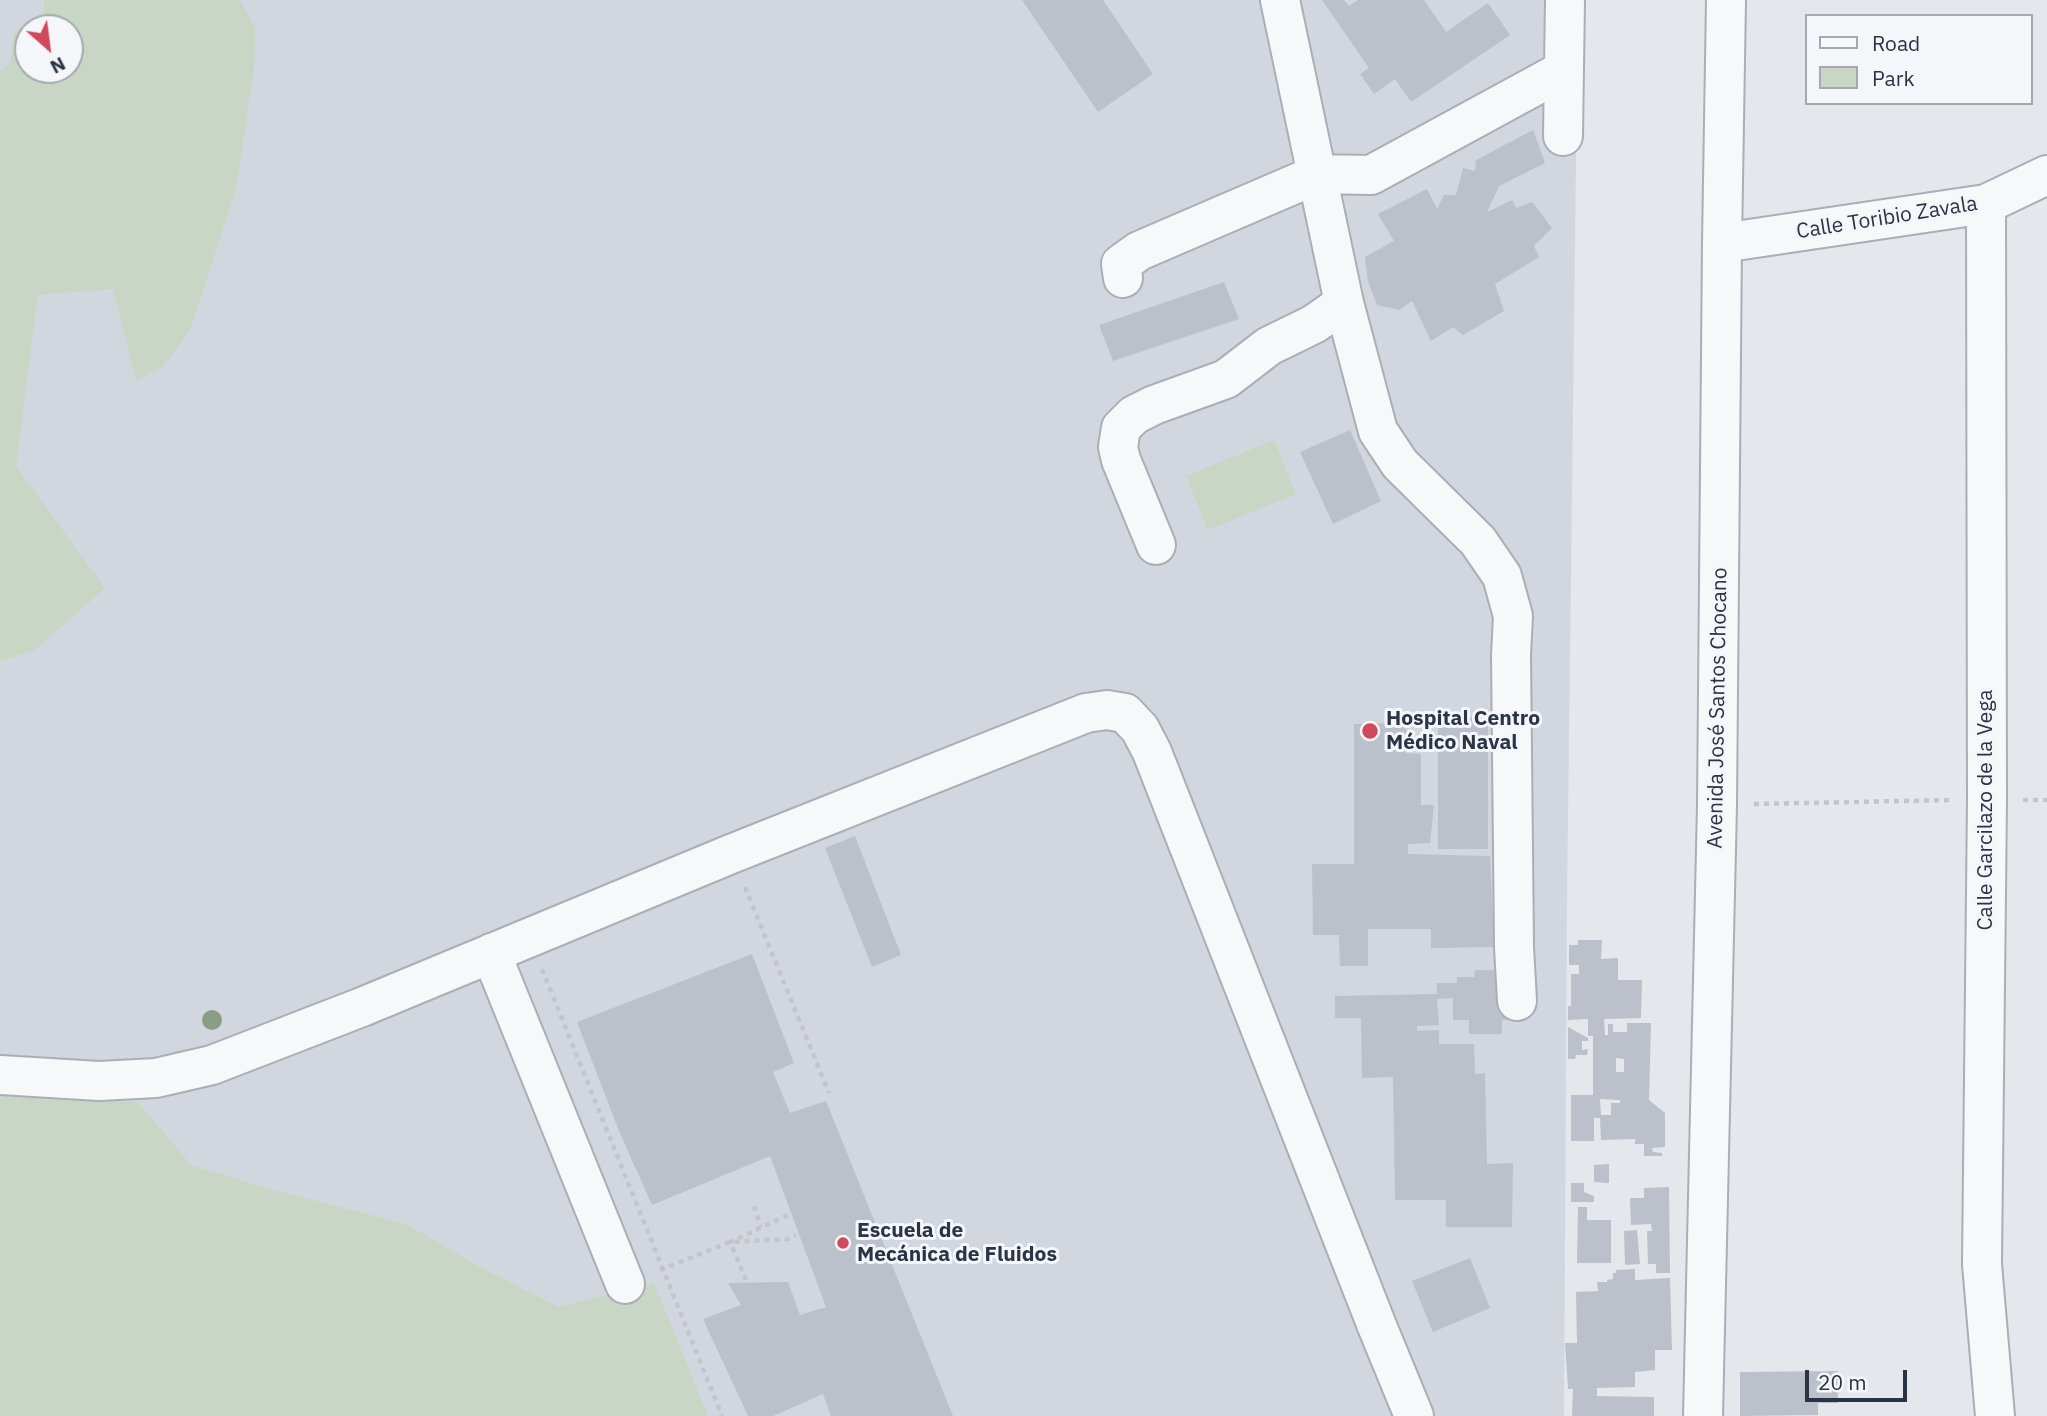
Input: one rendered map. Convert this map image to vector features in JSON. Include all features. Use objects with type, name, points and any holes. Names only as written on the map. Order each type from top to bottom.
[{"type":"street","points":[[1280,0],[1344,303],[1378,431],[1400,464],[1478,541],[1502,576],[1513,616],[1511,655],[1514,947],[1517,1001]]},
{"type":"street","points":[[1563,136],[1565,0]]},
{"type":"street","name":"Avenida José Santos Chocano","points":[[1703,1416],[1717,805],[1726,0]]},
{"type":"street","points":[[1123,278],[1121,264],[1139,251],[1318,174],[1371,175],[1563,70]]},
{"type":"street","name":"Calle Toribio Zavala","points":[[1722,243],[1986,204],[2047,174]]},
{"type":"street","name":"Calle Garcilazo de la Vega","points":[[1986,204],[1987,799],[1982,1264],[1995,1416]]},
{"type":"street","points":[[1156,545],[1121,460],[1118,447],[1121,428],[1134,415],[1154,405],[1226,379],[1269,346],[1314,324],[1344,303]]},
{"type":"street","points":[[0,1075],[110,1081],[156,1078],[212,1065],[362,1007],[731,854],[1086,713],[1107,710],[1125,713],[1140,729],[1152,752],[1414,1416]]},
{"type":"street","points":[[491,953],[625,1284]]},
{"type":"path","points":[[1717,805],[2047,800]]},
{"type":"path","points":[[731,854],[829,1093]]},
{"type":"path","points":[[542,968],[722,1416]]},
{"type":"path","points":[[754,1206],[761,1227]]},
{"type":"path","points":[[625,1284],[730,1242],[788,1215]]},
{"type":"path","points":[[730,1242],[788,1239],[796,1235]]},
{"type":"path","points":[[730,1242],[746,1280]]},
{"type":"shaded area","points":[[0,0],[1578,0],[1567,898],[1564,1416],[0,1416]]},
{"type":"green space","points":[[44,0],[240,0],[255,29],[254,69],[236,189],[190,330],[163,367],[136,381],[113,289],[38,295],[16,466],[105,588],[35,650],[0,661],[0,71],[10,62],[14,33],[14,84],[84,84],[84,14],[41,14],[44,12]]},
{"type":"green space","points":[[1274,440],[1296,494],[1208,530],[1186,476]]},
{"type":"green space","points":[[0,1096],[138,1102],[191,1165],[270,1189],[406,1224],[476,1265],[559,1307],[654,1283],[708,1416],[0,1416]]},
{"type":"building","points":[[1022,0],[1103,0],[1153,74],[1098,112]]},
{"type":"building","points":[[1322,0],[1344,0],[1349,6],[1358,0],[1424,0],[1446,32],[1488,3],[1510,35],[1411,102],[1395,79],[1374,94],[1360,74],[1369,68]]},
{"type":"building","points":[[1533,130],[1545,163],[1499,186],[1487,212],[1512,200],[1516,208],[1532,202],[1552,228],[1534,246],[1539,257],[1495,284],[1504,311],[1463,335],[1453,327],[1431,341],[1412,301],[1399,310],[1377,305],[1368,281],[1365,257],[1394,241],[1378,214],[1427,189],[1437,209],[1444,195],[1456,195],[1463,168],[1475,171],[1476,160]]},
{"type":"building","points":[[1224,282],[1239,319],[1113,361],[1099,325]]},
{"type":"building","points":[[1350,430],[1381,501],[1333,524],[1300,452]]},
{"type":"building","points":[[1438,717],[1488,717],[1488,849],[1438,849]]},
{"type":"building","points":[[1406,723],[1406,753],[1421,754],[1421,805],[1434,805],[1430,843],[1408,844],[1408,854],[1490,856],[1494,938],[1512,938],[1513,1019],[1502,1020],[1502,1034],[1469,1034],[1469,1020],[1453,1020],[1453,998],[1437,999],[1439,1025],[1417,1026],[1417,1031],[1439,1030],[1439,1044],[1474,1044],[1475,1074],[1485,1073],[1487,1164],[1513,1163],[1512,1227],[1446,1227],[1446,1200],[1395,1200],[1393,1077],[1362,1078],[1361,1018],[1335,1018],[1335,996],[1437,994],[1437,983],[1457,983],[1457,977],[1474,977],[1475,970],[1495,970],[1494,947],[1431,948],[1431,929],[1368,929],[1368,966],[1340,966],[1339,935],[1313,935],[1312,864],[1354,864],[1354,724]]},
{"type":"building","points":[[855,836],[901,955],[872,967],[825,848]]},
{"type":"building","points":[[1578,940],[1602,940],[1601,959],[1618,958],[1618,980],[1642,980],[1641,1018],[1604,1019],[1605,1035],[1608,1035],[1608,1024],[1613,1024],[1613,1032],[1627,1032],[1627,1023],[1651,1023],[1649,1100],[1665,1113],[1665,1147],[1652,1148],[1653,1152],[1662,1153],[1662,1156],[1644,1156],[1644,1144],[1635,1144],[1635,1139],[1601,1140],[1600,1118],[1594,1118],[1594,1141],[1571,1141],[1571,1095],[1593,1095],[1593,1036],[1588,1036],[1588,1019],[1568,1020],[1571,974],[1579,974],[1579,965],[1569,965],[1569,945],[1578,945]],"holes":[[[1616,1058],[1624,1059],[1624,1072],[1616,1072]],[[1600,1099],[1620,1100],[1620,1103],[1611,1103],[1611,1115],[1601,1115]]]},
{"type":"building","name":"Escuela de Mecánica de Fluidos","points":[[752,954],[794,1063],[773,1072],[790,1113],[826,1101],[953,1416],[831,1416],[823,1394],[773,1416],[748,1416],[703,1319],[741,1305],[728,1283],[788,1282],[800,1315],[826,1307],[770,1156],[652,1205],[619,1131],[577,1022]]},
{"type":"building","points":[[1568,1027],[1588,1038],[1588,1041],[1582,1041],[1582,1050],[1588,1049],[1587,1055],[1576,1055],[1575,1059],[1568,1059]]},
{"type":"building","points":[[1609,1164],[1609,1183],[1594,1182],[1594,1165]]},
{"type":"building","points":[[1571,1183],[1584,1183],[1584,1192],[1594,1196],[1594,1202],[1571,1202]]},
{"type":"building","points":[[1669,1187],[1670,1273],[1656,1273],[1656,1264],[1648,1264],[1647,1231],[1652,1231],[1651,1224],[1631,1225],[1630,1198],[1644,1198],[1644,1188]]},
{"type":"building","points":[[1578,1207],[1587,1207],[1587,1220],[1611,1220],[1611,1263],[1577,1263]]},
{"type":"building","points":[[1637,1230],[1640,1264],[1625,1265],[1624,1231]]},
{"type":"building","points":[[1470,1258],[1490,1308],[1433,1332],[1412,1281]]},
{"type":"building","points":[[1635,1269],[1635,1280],[1670,1278],[1672,1350],[1655,1350],[1655,1370],[1635,1372],[1635,1387],[1597,1388],[1597,1396],[1654,1397],[1654,1416],[1572,1416],[1573,1389],[1568,1389],[1565,1343],[1577,1343],[1576,1292],[1598,1291],[1597,1282],[1613,1279],[1616,1270]]},
{"type":"building","points":[[1838,1371],[1838,1403],[1818,1403],[1818,1415],[1740,1416],[1740,1372]]},
{"type":"place","name":"Hospital Centro Médico Naval","points":[[1370,731]]},
{"type":"place","name":"Escuela de Mecánica de Fluidos","points":[[843,1243]]}]
